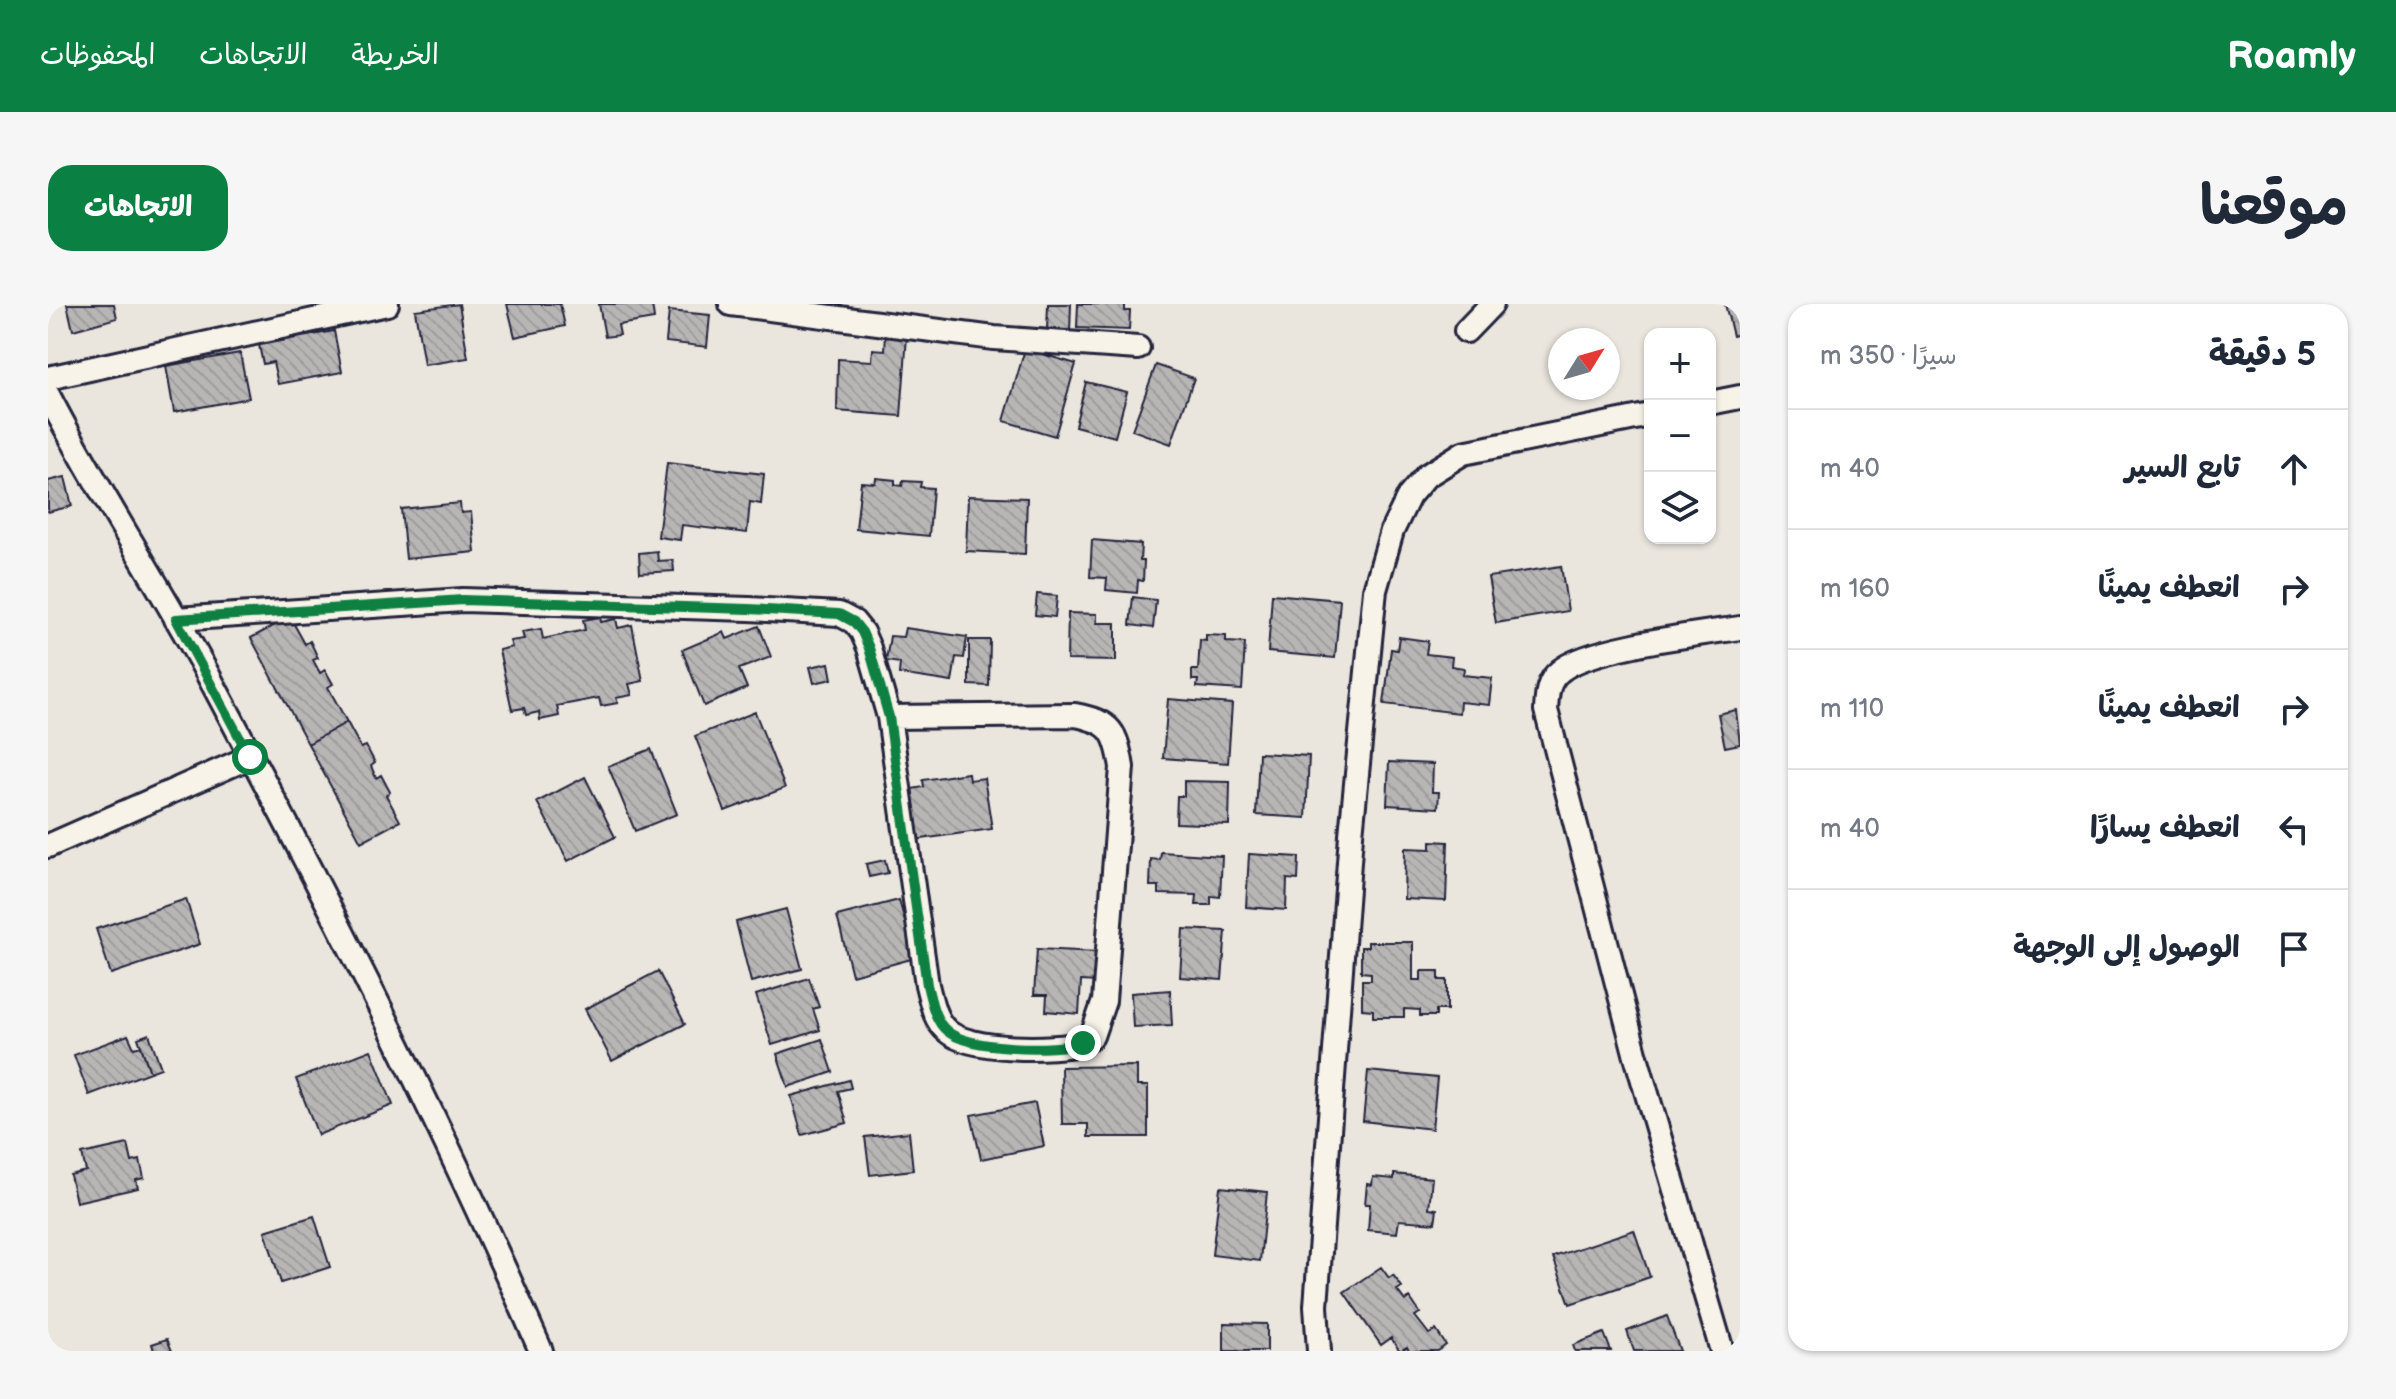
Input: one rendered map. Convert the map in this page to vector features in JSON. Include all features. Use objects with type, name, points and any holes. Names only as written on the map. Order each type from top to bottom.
[{"type":"street","points":[[48,378],[387,304]]},
{"type":"street","points":[[731,304],[994,338],[1138,348]]},
{"type":"street","points":[[1466,331],[1492,304]]},
{"type":"street","points":[[48,395],[55,424],[176,619],[354,953],[477,1205],[541,1351]]},
{"type":"street","points":[[1716,402],[1740,397]]},
{"type":"street","points":[[1319,1351],[1316,1306],[1351,835],[1375,590],[1392,531],[1409,496],[1426,476],[1463,453],[1644,416]]},
{"type":"street","points":[[176,619],[463,600],[839,614],[854,622],[862,632],[889,717],[927,985],[940,1024],[961,1039],[1002,1048],[1083,1043],[1092,1036],[1104,1001],[1122,767],[1117,737],[1102,723],[1075,715],[889,717]]},
{"type":"street","points":[[1722,1351],[1635,1053],[1546,710],[1547,692],[1552,679],[1560,670],[1588,656],[1740,628]]},
{"type":"street","points":[[48,846],[250,757]]},
{"type":"building","points":[[67,304],[114,304],[117,318],[73,330]]},
{"type":"building","points":[[459,304],[468,358],[424,365],[415,310]]},
{"type":"building","points":[[507,304],[560,304],[565,326],[515,337]]},
{"type":"building","points":[[599,304],[652,304],[654,319],[618,325],[620,335],[605,337]]},
{"type":"building","points":[[1048,304],[1071,304],[1070,332],[1047,331]]},
{"type":"building","points":[[1078,304],[1125,304],[1125,311],[1130,311],[1129,330],[1077,328]]},
{"type":"building","points":[[1725,304],[1740,304],[1740,334],[1733,336]]},
{"type":"building","points":[[669,311],[710,315],[707,347],[666,342]]},
{"type":"building","points":[[334,331],[342,372],[278,384],[273,362],[263,364],[259,345]]},
{"type":"building","points":[[886,334],[907,336],[901,416],[837,411],[838,359],[872,361],[873,349],[885,350]]},
{"type":"building","points":[[1025,349],[1076,364],[1055,436],[1004,421]]},
{"type":"building","points":[[240,353],[249,398],[174,412],[166,366]]},
{"type":"building","points":[[1156,365],[1194,378],[1171,444],[1132,430]]},
{"type":"building","points":[[1086,382],[1127,392],[1115,437],[1075,426]]},
{"type":"building","points":[[667,463],[764,474],[761,504],[750,502],[747,533],[682,525],[680,540],[658,537]]},
{"type":"building","points":[[65,477],[72,506],[48,512],[48,481]]},
{"type":"building","points":[[876,478],[895,480],[895,485],[902,486],[903,481],[921,482],[920,487],[933,488],[929,536],[856,529],[861,482],[875,483]]},
{"type":"building","points":[[968,496],[1027,498],[1025,554],[966,551]]},
{"type":"building","points":[[460,503],[461,513],[471,512],[475,552],[406,559],[401,509]]},
{"type":"building","points":[[1092,540],[1141,544],[1143,581],[1138,580],[1137,593],[1106,590],[1107,578],[1090,577]]},
{"type":"building","points":[[657,551],[658,561],[673,560],[674,571],[640,573],[639,553]]},
{"type":"building","points":[[1561,566],[1568,611],[1496,623],[1488,577]]},
{"type":"building","points":[[1037,594],[1057,596],[1055,617],[1035,615]]},
{"type":"building","points":[[1272,594],[1340,600],[1335,658],[1268,652]]},
{"type":"building","points":[[1133,597],[1156,600],[1153,628],[1130,625]]},
{"type":"building","points":[[1068,613],[1097,614],[1097,623],[1116,623],[1116,661],[1067,660]]},
{"type":"building","points":[[290,617],[305,644],[310,641],[318,658],[313,660],[320,673],[325,670],[333,684],[328,687],[347,722],[308,744],[251,638]]},
{"type":"building","points":[[600,617],[601,622],[616,619],[618,628],[632,625],[643,681],[629,684],[632,695],[616,698],[618,703],[601,706],[599,698],[557,706],[559,716],[540,720],[539,712],[526,715],[524,708],[512,710],[499,650],[512,647],[510,641],[524,639],[522,632],[541,629],[543,639],[585,630],[583,620]]},
{"type":"building","points":[[759,626],[771,657],[739,669],[747,688],[704,706],[682,650],[724,632],[727,639]]},
{"type":"building","points":[[905,628],[967,637],[964,658],[956,657],[952,682],[899,674],[900,663],[886,661],[890,636],[903,637]]},
{"type":"building","points":[[1206,635],[1226,636],[1226,642],[1245,643],[1242,690],[1197,687],[1198,680],[1192,680],[1192,670],[1198,670],[1200,640],[1206,641]]},
{"type":"building","points":[[1399,637],[1428,641],[1426,654],[1452,657],[1451,666],[1464,668],[1463,675],[1492,678],[1489,705],[1460,702],[1459,713],[1384,704],[1391,649],[1397,650]]},
{"type":"building","points":[[969,640],[990,640],[989,686],[969,685]]},
{"type":"building","points":[[829,663],[832,679],[814,683],[810,667]]},
{"type":"building","points":[[1168,699],[1232,704],[1228,763],[1163,758]]},
{"type":"building","points":[[1736,710],[1740,744],[1725,747],[1718,714]]},
{"type":"building","points":[[755,712],[785,788],[725,811],[695,736]]},
{"type":"building","points":[[347,722],[361,748],[366,746],[375,763],[371,766],[376,778],[381,775],[390,792],[386,795],[400,821],[361,842],[308,744]]},
{"type":"building","points":[[651,749],[677,814],[635,831],[608,766]]},
{"type":"building","points":[[1259,753],[1309,756],[1306,818],[1256,815]]},
{"type":"building","points":[[1389,762],[1433,764],[1432,792],[1439,792],[1438,808],[1387,805]]},
{"type":"building","points":[[968,773],[969,780],[984,778],[992,829],[914,840],[906,790],[924,787],[923,780]]},
{"type":"building","points":[[585,777],[615,837],[568,861],[537,802]]},
{"type":"building","points":[[1184,781],[1230,782],[1229,825],[1176,823],[1177,796],[1184,796]]},
{"type":"building","points":[[1431,841],[1448,842],[1446,901],[1404,899],[1405,848],[1431,849]]},
{"type":"building","points":[[1161,852],[1222,856],[1220,897],[1211,896],[1211,905],[1196,905],[1197,895],[1159,894],[1159,886],[1150,886],[1151,859],[1160,860]]},
{"type":"building","points":[[1249,854],[1299,857],[1298,880],[1287,879],[1286,910],[1246,907]]},
{"type":"building","points":[[885,860],[888,873],[869,877],[866,864]]},
{"type":"building","points":[[186,899],[200,944],[111,974],[96,929]]},
{"type":"building","points":[[899,900],[915,958],[852,975],[837,916]]},
{"type":"building","points":[[786,909],[802,969],[751,982],[736,922]]},
{"type":"building","points":[[1183,929],[1226,931],[1222,980],[1180,977]]},
{"type":"building","points":[[1368,942],[1413,942],[1413,980],[1421,980],[1421,971],[1439,971],[1439,980],[1447,980],[1447,1010],[1436,1010],[1436,1016],[1420,1016],[1420,1010],[1404,1009],[1404,1017],[1373,1017],[1373,1010],[1362,1009],[1362,980],[1371,980],[1371,973],[1361,972],[1361,947],[1368,947]]},
{"type":"building","points":[[1037,949],[1098,952],[1097,982],[1081,981],[1079,1014],[1046,1011],[1047,995],[1034,995]]},
{"type":"building","points":[[658,971],[685,1024],[612,1061],[585,1009]]},
{"type":"building","points":[[809,978],[819,1007],[813,1009],[820,1030],[772,1045],[756,995]]},
{"type":"building","points":[[1170,990],[1172,1025],[1133,1027],[1131,993]]},
{"type":"building","points":[[149,1034],[161,1068],[150,1072],[138,1038]]},
{"type":"building","points":[[128,1035],[134,1048],[141,1046],[150,1072],[89,1095],[74,1055]]},
{"type":"building","points":[[822,1039],[833,1072],[788,1087],[777,1054]]},
{"type":"building","points":[[371,1050],[393,1105],[318,1135],[296,1079]]},
{"type":"building","points":[[1137,1066],[1137,1086],[1148,1086],[1148,1137],[1088,1137],[1088,1124],[1062,1124],[1061,1067]]},
{"type":"building","points":[[1368,1071],[1437,1078],[1432,1129],[1363,1121]]},
{"type":"building","points":[[849,1080],[851,1088],[838,1091],[847,1123],[802,1135],[791,1096]]},
{"type":"building","points":[[1035,1103],[1044,1146],[981,1159],[971,1115]]},
{"type":"building","points":[[909,1132],[913,1170],[870,1175],[865,1137]]},
{"type":"building","points":[[128,1144],[132,1162],[140,1160],[144,1178],[136,1180],[138,1188],[76,1202],[70,1175],[86,1171],[82,1154]]},
{"type":"building","points":[[1394,1174],[1432,1178],[1429,1208],[1437,1209],[1435,1223],[1399,1220],[1397,1233],[1368,1230],[1370,1204],[1365,1204],[1367,1184],[1372,1185],[1373,1177],[1394,1179]]},
{"type":"building","points":[[1220,1187],[1267,1192],[1260,1261],[1212,1255]]},
{"type":"building","points":[[314,1216],[330,1267],[281,1283],[265,1231]]},
{"type":"building","points":[[1634,1230],[1650,1277],[1570,1304],[1553,1257]]},
{"type":"building","points":[[1381,1267],[1389,1278],[1393,1275],[1402,1287],[1397,1290],[1405,1301],[1410,1298],[1420,1313],[1415,1316],[1429,1334],[1436,1330],[1446,1345],[1438,1351],[1409,1351],[1407,1347],[1400,1351],[1391,1338],[1381,1345],[1344,1292]]},
{"type":"building","points":[[1667,1316],[1680,1351],[1634,1351],[1627,1331]]},
{"type":"building","points":[[1224,1323],[1267,1324],[1267,1351],[1224,1351]]},
{"type":"building","points":[[1604,1333],[1611,1351],[1575,1351],[1573,1345]]},
{"type":"building","points":[[167,1339],[172,1351],[154,1351],[152,1344]]},
{"type":"route","points":[[250,757],[176,619],[463,600],[839,614],[854,622],[862,632],[889,717],[927,985],[940,1024],[961,1039],[1002,1048],[1083,1043]]}]
